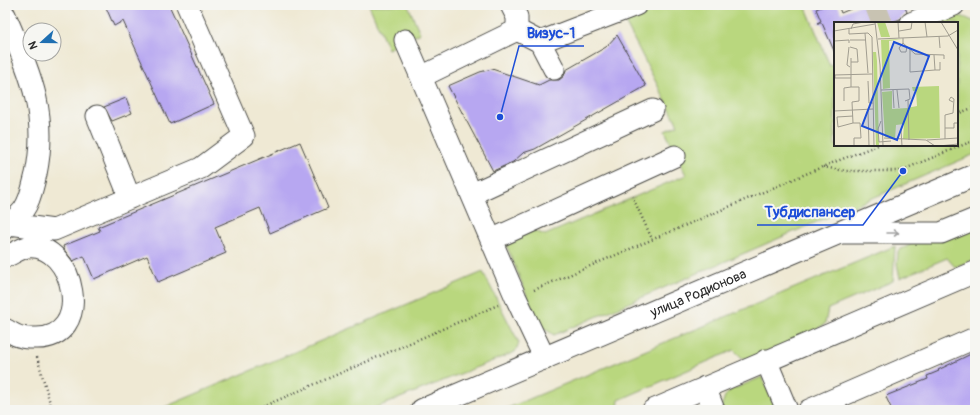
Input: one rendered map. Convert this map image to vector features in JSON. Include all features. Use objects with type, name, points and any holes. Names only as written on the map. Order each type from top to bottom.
[{"type":"main road","name":"улица Родионова","points":[[422,410],[975,175]]},
{"type":"lane","points":[[8,226],[54,230],[201,168],[244,136],[187,5]]},
{"type":"lane","points":[[511,5],[516,17],[517,30]]},
{"type":"lane","points":[[540,42],[636,5]]},
{"type":"lane","points":[[913,22],[954,5]]},
{"type":"lane","points":[[5,15],[11,44],[32,78],[39,107],[40,129],[39,158],[32,189],[24,209],[8,226]]},
{"type":"lane","points":[[517,30],[540,42],[554,69]]},
{"type":"lane","points":[[421,77],[517,30]]},
{"type":"lane","points":[[404,40],[516,298],[545,359]]},
{"type":"lane","points":[[472,194],[653,110]]},
{"type":"lane","points":[[97,116],[130,198]]},
{"type":"lane","points":[[491,240],[675,156]]},
{"type":"lane","points":[[840,233],[941,233],[975,219]]},
{"type":"lane","points":[[5,257],[27,248],[38,248],[51,253],[59,260],[71,286],[73,298],[72,310],[68,323],[57,334],[45,339],[22,338],[5,329]]},
{"type":"lane","points":[[653,410],[766,360],[975,272]]},
{"type":"lane","points":[[809,410],[975,338]]},
{"type":"lane","points":[[766,360],[787,410]]},
{"type":"lane","points":[[705,387],[714,410]]},
{"type":"path","points":[[958,114],[975,107]]},
{"type":"path","points":[[822,167],[846,171],[900,171],[975,140]]},
{"type":"path","points":[[255,410],[652,239],[875,146]]},
{"type":"path","points":[[624,179],[652,239]]},
{"type":"path","points":[[33,338],[40,372],[52,410]]},
{"type":"green space","points":[[369,5],[408,5],[420,33],[388,49]]},
{"type":"green space","points":[[606,5],[805,5],[830,66],[834,64],[834,146],[958,146],[958,22],[935,22],[954,16],[963,17],[975,22],[975,154],[554,335],[539,325],[505,242],[530,229],[545,235],[686,175],[665,131],[678,125],[626,24]]},
{"type":"green space","points":[[975,229],[975,259],[955,267],[947,258],[900,278],[897,264],[898,251],[913,243]]},
{"type":"green space","points":[[895,246],[893,281],[828,309],[825,324],[812,332],[750,359],[742,358],[734,350],[619,400],[618,410],[503,410]]},
{"type":"green space","points":[[483,272],[519,343],[515,352],[370,410],[158,410]]},
{"type":"green space","points":[[762,377],[777,410],[722,410],[721,407],[725,396],[731,390]]},
{"type":"building","points":[[105,5],[169,5],[214,104],[170,124],[123,21],[114,26]]},
{"type":"building","points":[[826,5],[838,5],[841,13],[860,5],[904,5],[907,12],[900,19],[892,22],[834,22],[834,51],[822,23],[817,23],[821,21],[816,9]]},
{"type":"building","points":[[617,35],[646,86],[535,149],[523,153],[513,162],[493,171],[448,86],[480,72],[492,69],[539,85],[549,80],[559,80],[564,76],[566,70],[606,47]]},
{"type":"building","points":[[126,98],[132,113],[112,121],[104,107]]},
{"type":"building","points":[[300,142],[328,208],[270,233],[260,208],[215,227],[226,253],[158,282],[147,256],[94,279],[84,256],[73,261],[65,251],[63,246],[100,231],[98,227]]},
{"type":"building","points":[[975,352],[975,410],[892,410],[886,397],[888,395],[928,379],[927,376]]},
{"type":"tunnel","points":[[875,5],[882,22]]},
{"type":"place","name":"Визус-1","points":[[500,117]]},
{"type":"place","name":"Тубдиспансер","points":[[903,171]]}]
